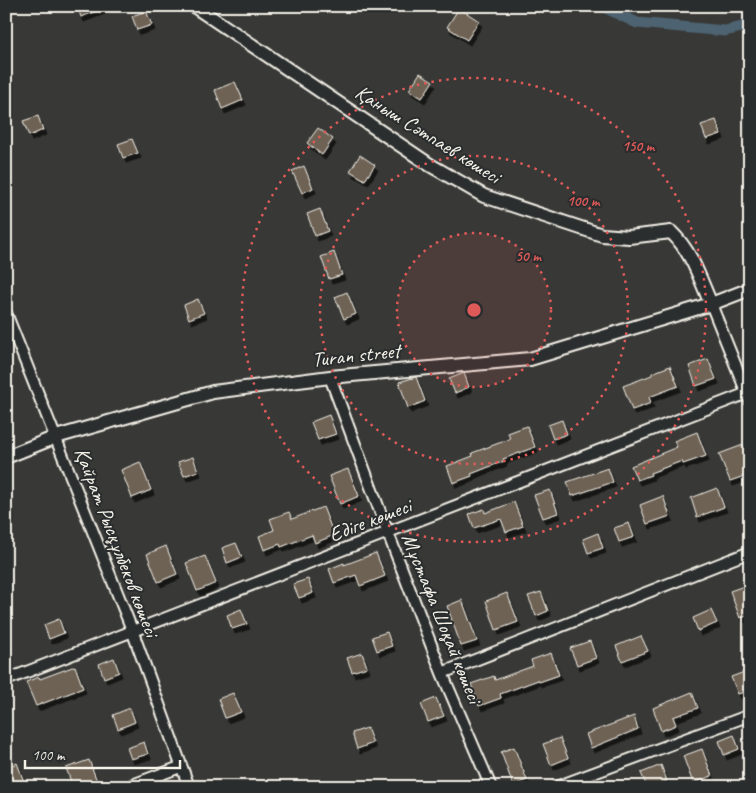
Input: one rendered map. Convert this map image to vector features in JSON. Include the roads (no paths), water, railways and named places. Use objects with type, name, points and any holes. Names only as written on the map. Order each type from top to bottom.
[{"type":"street","name":"Қаныш Сәтпаев көшесі","points":[[194,6],[430,164],[484,196],[602,235],[629,237],[671,232],[682,242],[692,258],[711,304]]},
{"type":"street","name":"Turan street","points":[[6,457],[56,437],[213,392],[330,377],[530,359],[711,304],[750,289]]},
{"type":"street","points":[[711,304],[749,395]]},
{"type":"street","name":"Қайрат Рысқұлбеков көшесі","points":[[6,313],[132,630],[188,787]]},
{"type":"street","name":"Мұстафа Шоқай көшесі","points":[[330,377],[442,673],[491,787]]},
{"type":"street","name":"Едіге көшесі","points":[[6,680],[132,630],[749,395]]},
{"type":"street","points":[[442,673],[750,552]]},
{"type":"street","points":[[556,787],[750,715]]},
{"type":"street","points":[[127,787],[180,767]]},
{"type":"waterway","points":[[602,6],[637,23],[725,31],[750,25]]}]
